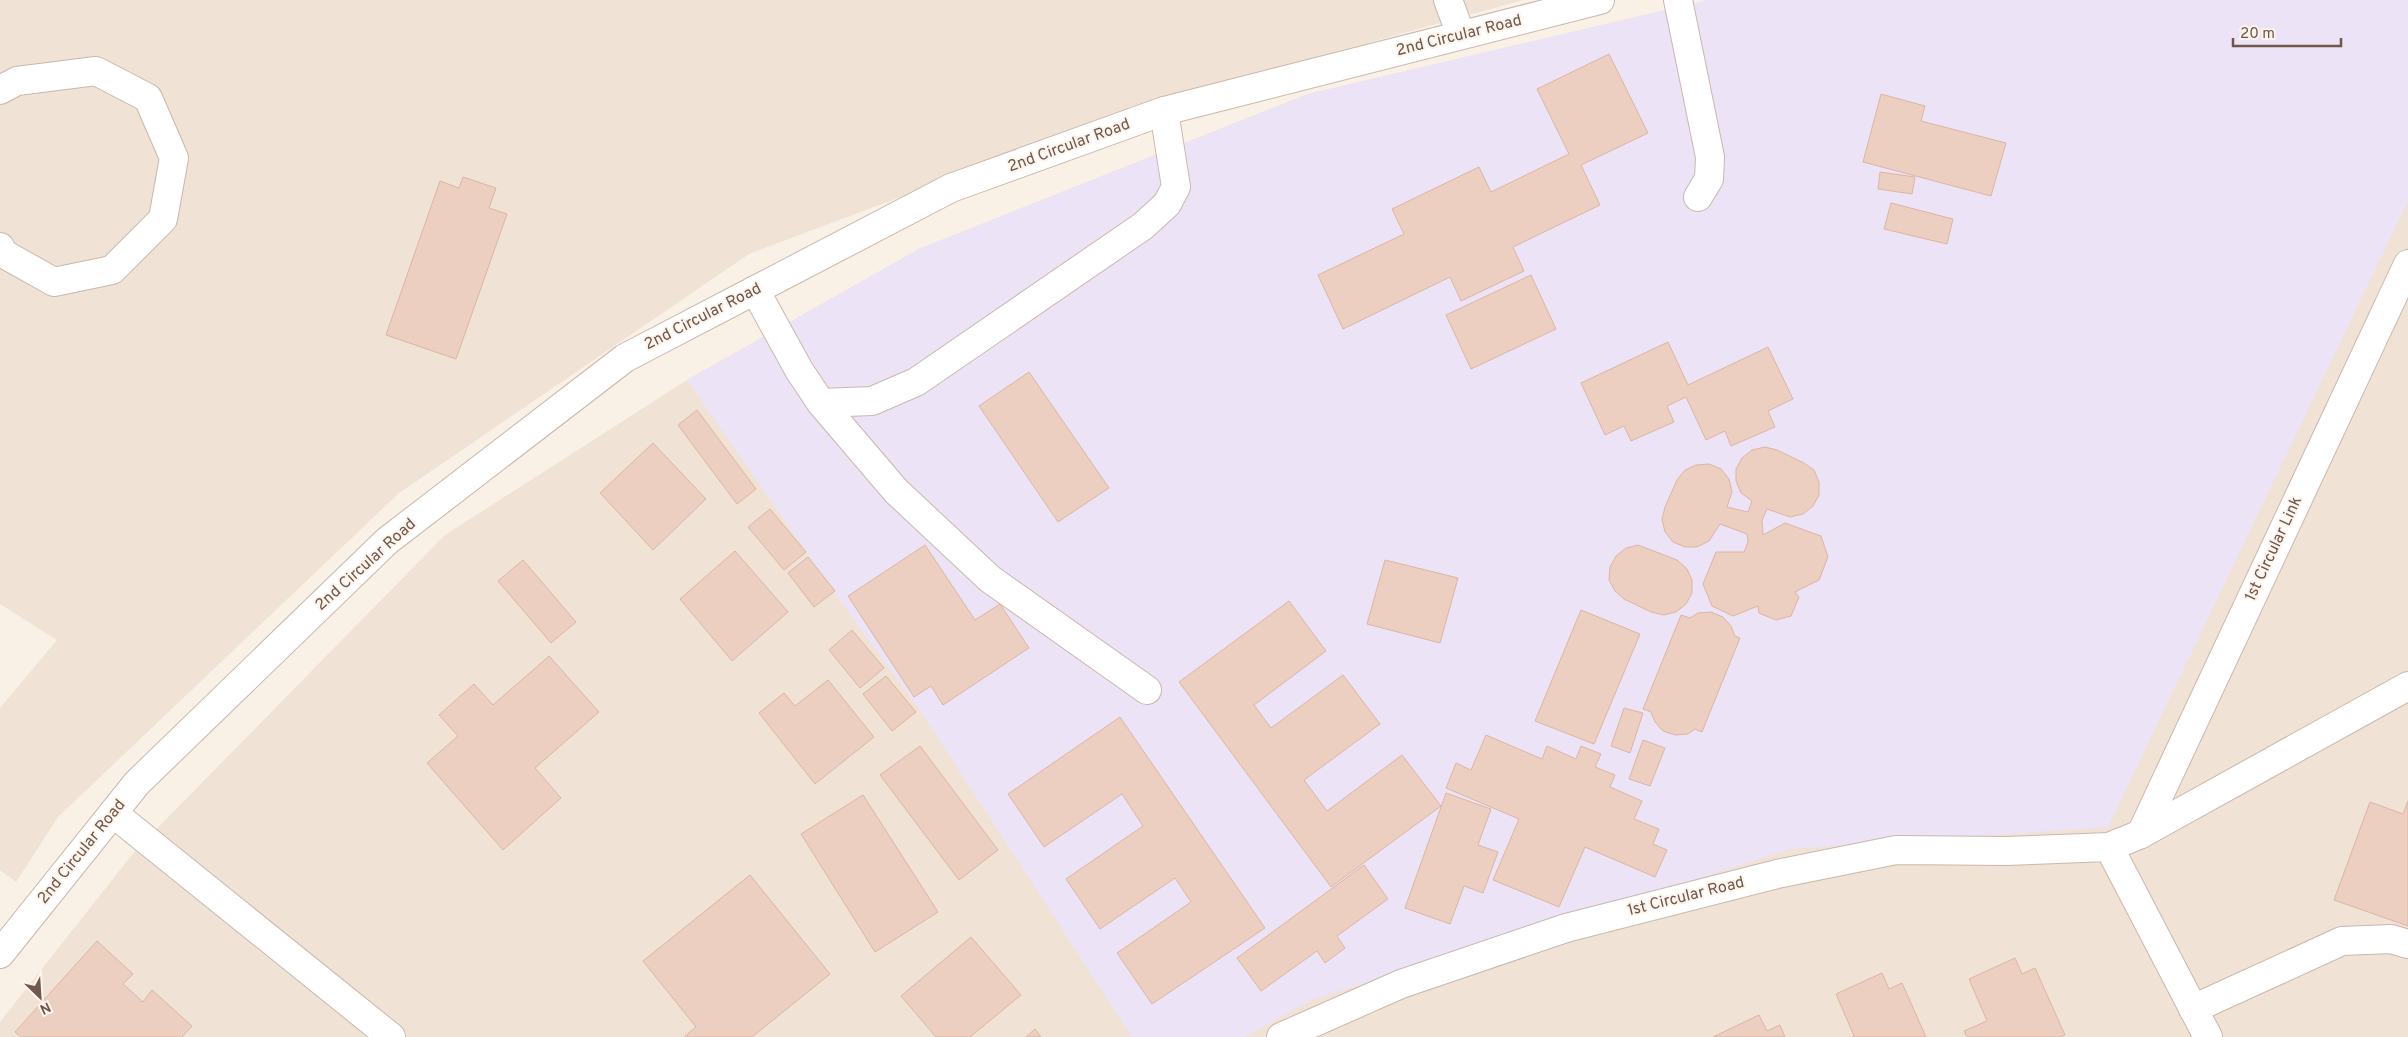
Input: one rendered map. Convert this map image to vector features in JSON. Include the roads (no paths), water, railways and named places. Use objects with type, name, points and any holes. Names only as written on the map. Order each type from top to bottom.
[{"type":"street","points":[[1448,0],[1461,35]]},
{"type":"street","name":"2nd Circular Road","points":[[0,954],[137,783],[387,541],[625,358],[951,188],[1164,111],[1600,0]]},
{"type":"street","points":[[1678,0],[1710,157],[1710,179],[1698,197]]},
{"type":"street","points":[[0,90],[17,81],[96,71],[148,98],[174,158],[163,218],[112,270],[54,282],[4,254],[0,247]]},
{"type":"street","points":[[821,403],[872,401],[916,382],[1143,226],[1167,204],[1176,187],[1164,111]]},
{"type":"street","name":"1st Circular Link","points":[[2141,834],[2408,264]]},
{"type":"street","points":[[755,290],[799,370],[821,403],[896,492],[990,579],[1147,690]]},
{"type":"street","name":"1st Circular Road","points":[[1283,1036],[1401,984],[1566,928],[1777,874],[1896,850],[2006,851],[2109,847],[2141,834],[2408,686]]},
{"type":"street","points":[[113,813],[391,1037]]},
{"type":"street","points":[[2109,847],[2208,1037]]},
{"type":"street","points":[[2193,1009],[2342,941],[2391,939],[2408,944]]}]
